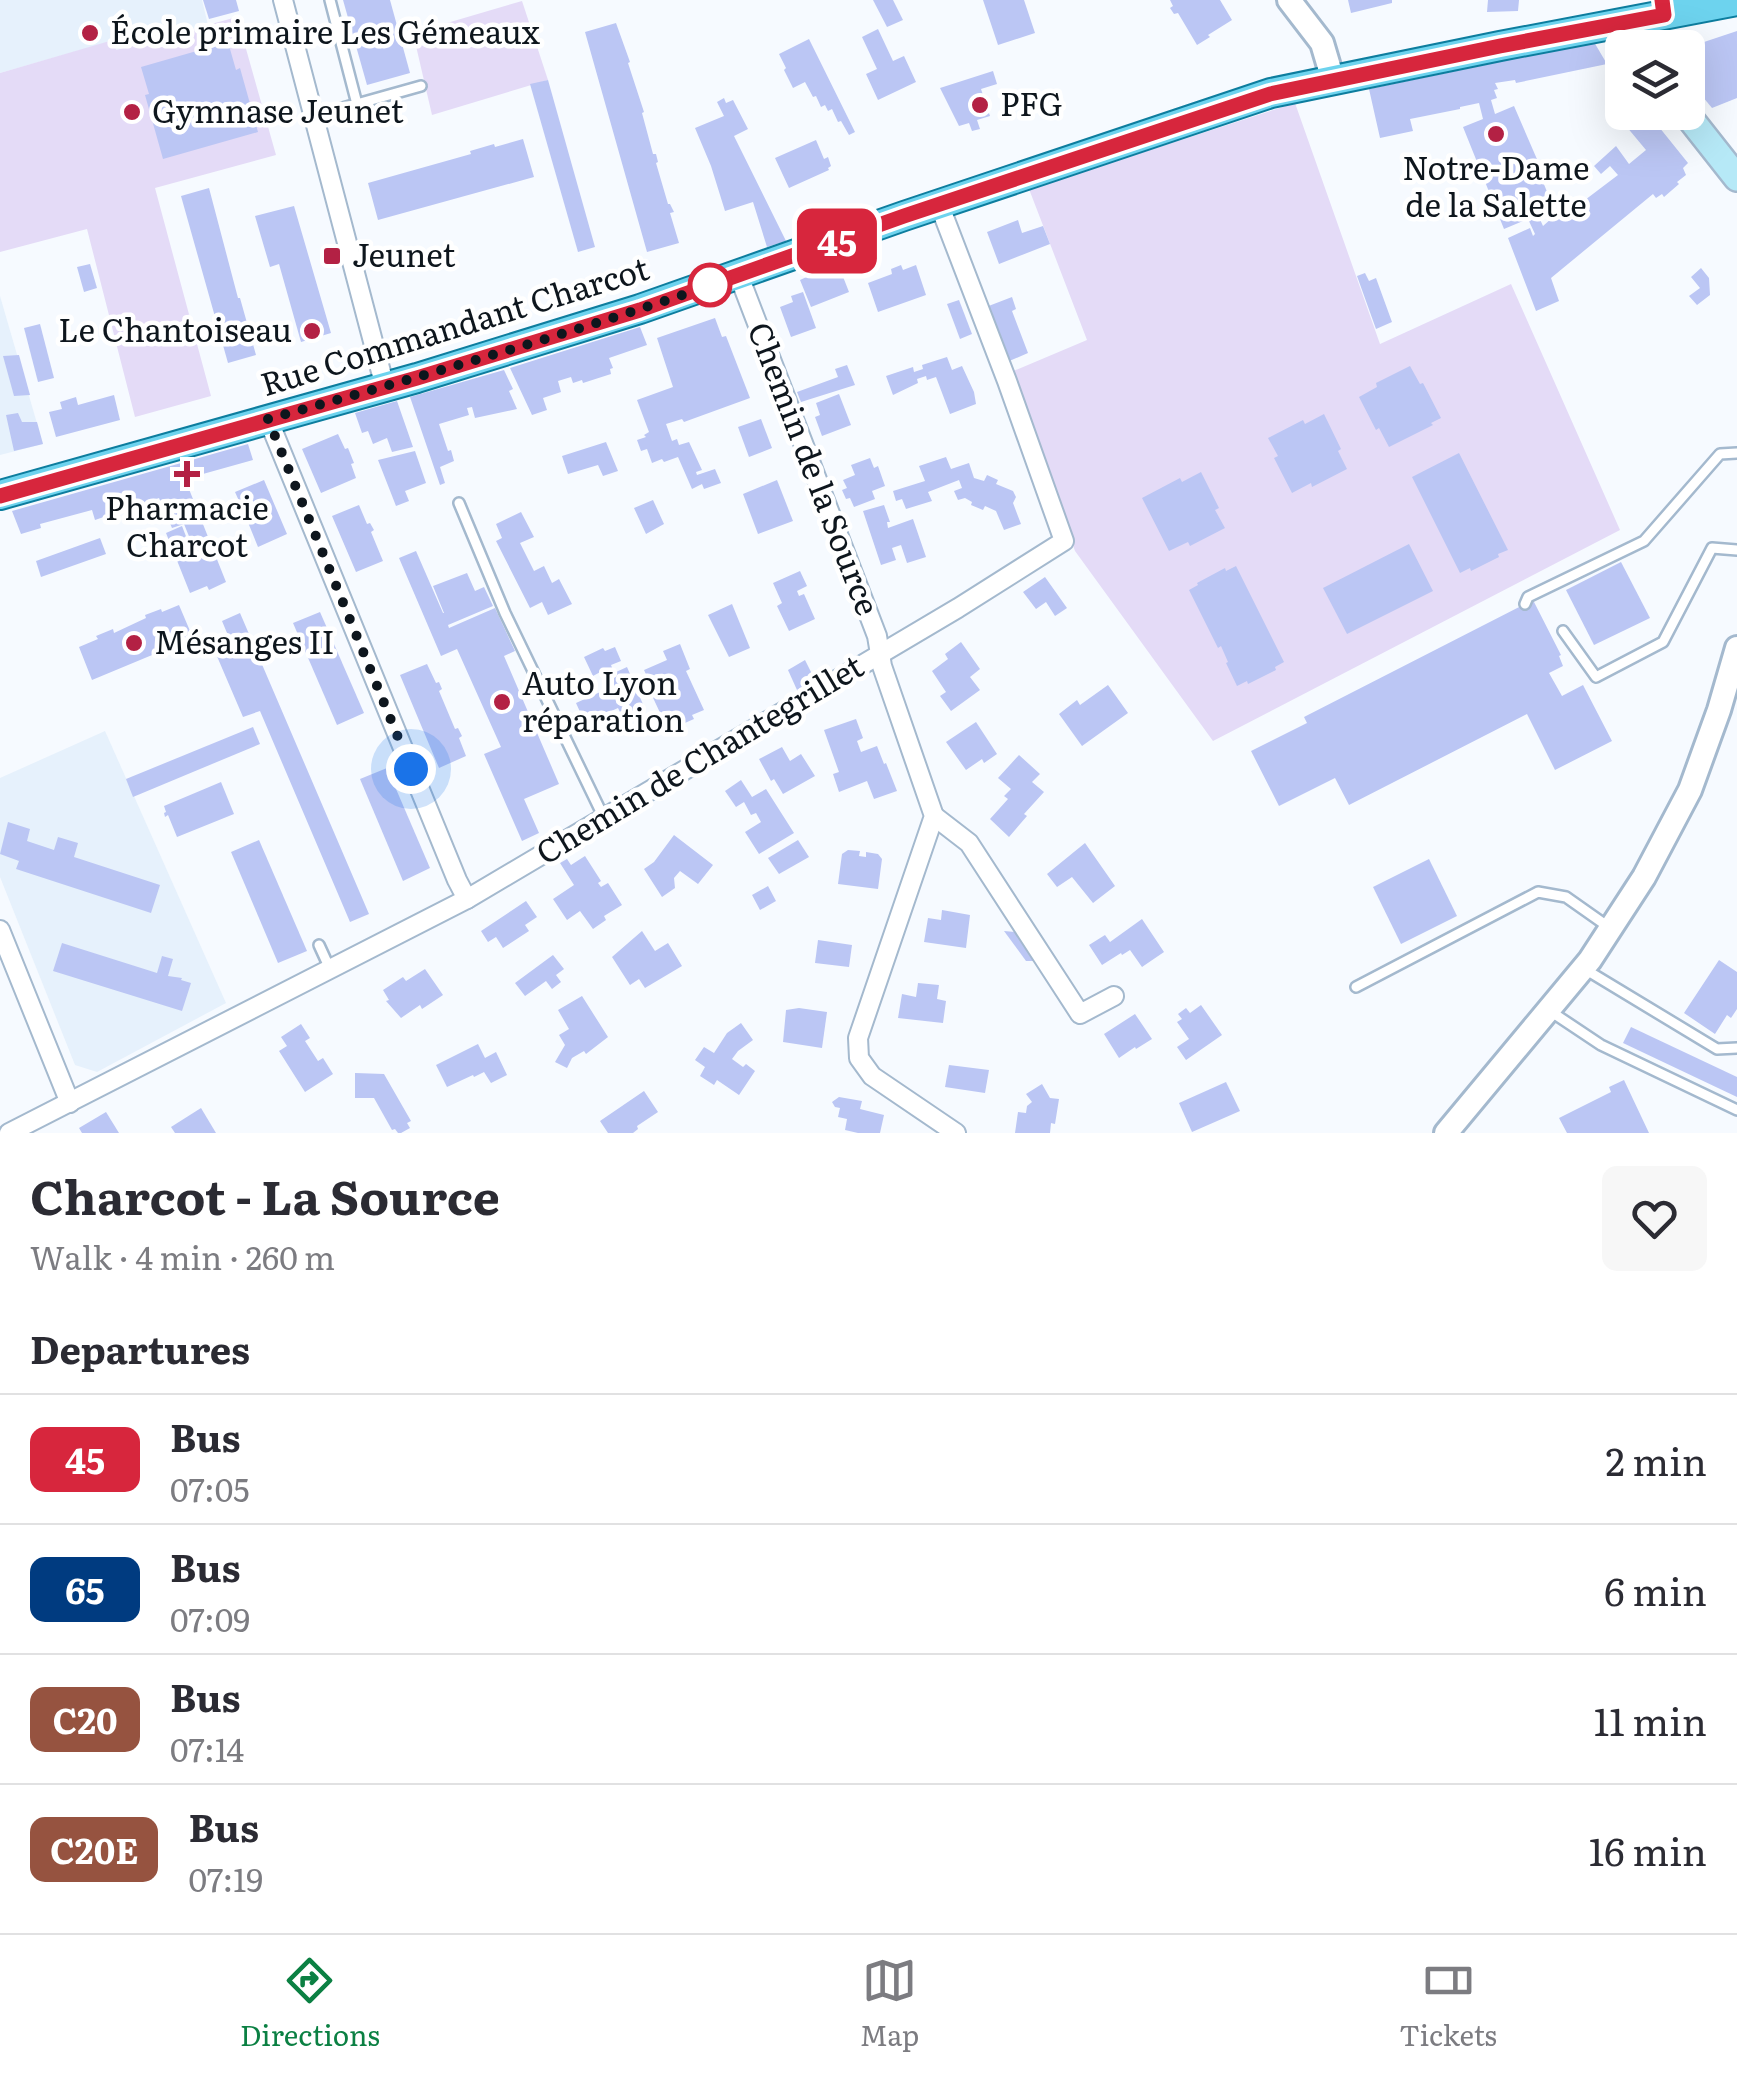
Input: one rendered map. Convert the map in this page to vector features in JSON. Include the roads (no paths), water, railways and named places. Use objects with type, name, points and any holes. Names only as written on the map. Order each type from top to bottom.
[{"type":"main road","name":"Rue Commandant Charcot","points":[[1636,30],[1663,7],[1737,1]]},
{"type":"main road","name":"Rue Commandant Charcot","points":[[0,496],[640,310],[1255,98],[1334,80],[1605,39]]},
{"type":"main road","points":[[1699,130],[1737,178]]},
{"type":"street","points":[[283,0],[385,386]]},
{"type":"street","points":[[1288,0],[1322,42],[1334,80]]},
{"type":"street","name":"Chemin de Chantegrillet","points":[[9,1133],[467,898],[958,608],[1064,541],[940,204]]},
{"type":"street","name":"Chemin de la Source","points":[[739,276],[870,618],[882,666],[934,816]]},
{"type":"street","points":[[268,419],[467,898]]},
{"type":"street","points":[[1446,1133],[1583,968],[1644,877],[1728,711],[1737,648]]},
{"type":"street","points":[[956,1133],[872,1076],[859,1058],[858,1038],[934,816],[969,843],[1080,1014],[1114,996]]},
{"type":"street","points":[[0,930],[70,1104]]},
{"type":"lane","points":[[330,0],[356,104]]},
{"type":"lane","points":[[314,116],[421,86]]},
{"type":"lane","points":[[1525,604],[1528,597],[1644,541],[1720,454],[1737,452]]},
{"type":"lane","points":[[459,502],[505,613],[604,818]]},
{"type":"lane","points":[[1563,632],[1596,677],[1662,642],[1712,548],[1737,550]]},
{"type":"lane","points":[[1356,987],[1538,892],[1566,897],[1610,928]]},
{"type":"lane","points":[[319,945],[330,970]]},
{"type":"lane","points":[[1583,968],[1718,1050],[1737,1048]]},
{"type":"lane","points":[[1549,1010],[1601,1045],[1737,1110]]},
{"type":"place","name":"École primaire Les Gémeaux","points":[[90,33]]},
{"type":"place","name":"PFG","points":[[980,105]]},
{"type":"place","name":"Gymnase Jeunet","points":[[132,112]]},
{"type":"place","name":"Notre-Dame de la Salette","points":[[1496,134]]},
{"type":"place","name":"Jeunet","points":[[332,256]]},
{"type":"place","name":"Le Chantoiseau","points":[[312,331]]},
{"type":"place","name":"Pharmacie Charcot","points":[[187,474]]},
{"type":"place","name":"Mésanges II","points":[[134,643]]},
{"type":"place","name":"Auto Lyon réparation","points":[[502,702]]}]
